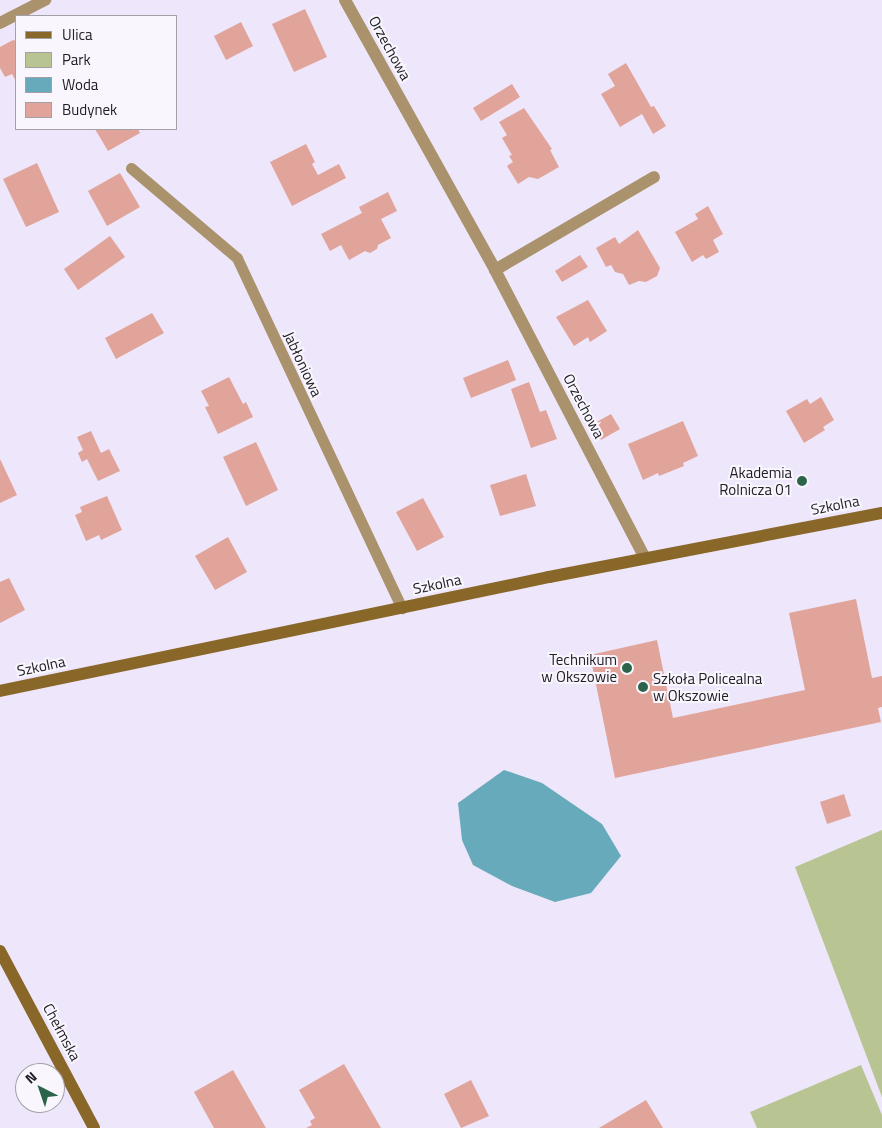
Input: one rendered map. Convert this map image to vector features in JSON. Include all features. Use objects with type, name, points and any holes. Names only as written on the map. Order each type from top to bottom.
[{"type":"street","points":[[16,15],[45,0]]},
{"type":"street","name":"Orzechowa","points":[[345,0],[495,270],[645,558]]},
{"type":"street","points":[[0,23],[15,15]]},
{"type":"street","points":[[495,270],[654,177]]},
{"type":"street","name":"Szkolna","points":[[0,691],[645,558],[882,513]]},
{"type":"street","name":"Chełmska","points":[[0,951],[94,1128]]},
{"type":"lane","name":"Jabłoniowa","points":[[131,168],[237,258],[402,608]]},
{"type":"green space","points":[[882,830],[882,1097],[795,867]]},
{"type":"green space","points":[[861,1065],[882,1115],[882,1128],[757,1128],[750,1112]]},
{"type":"water","points":[[504,770],[542,783],[602,824],[621,856],[591,893],[555,902],[512,886],[473,865],[462,840],[458,803]]},
{"type":"building","points":[[305,9],[327,57],[294,72],[272,24]]},
{"type":"building","points":[[241,22],[253,46],[226,60],[214,36]]},
{"type":"building","points":[[15,41],[15,79],[12,74],[5,77],[0,68],[0,47]]},
{"type":"building","points":[[626,63],[651,107],[654,106],[666,126],[653,134],[642,114],[620,127],[601,94],[615,86],[608,74]]},
{"type":"building","points":[[512,84],[520,97],[481,121],[473,108]]},
{"type":"building","points":[[524,108],[552,149],[550,150],[559,167],[538,179],[529,177],[518,184],[507,166],[513,162],[509,156],[512,155],[502,138],[507,135],[499,122]]},
{"type":"building","points":[[96,130],[138,130],[140,133],[108,151]]},
{"type":"building","points":[[306,144],[315,162],[312,164],[318,175],[339,164],[346,178],[292,206],[270,162]]},
{"type":"building","points":[[37,163],[59,212],[26,227],[3,179]]},
{"type":"building","points":[[120,173],[140,207],[107,226],[88,191]]},
{"type":"building","points":[[388,192],[397,211],[381,219],[391,238],[378,245],[377,249],[370,253],[365,251],[349,260],[341,245],[330,251],[321,234],[362,213],[359,207]]},
{"type":"building","points":[[708,206],[723,234],[713,240],[719,252],[706,259],[703,255],[692,262],[675,232],[698,219],[695,214]]},
{"type":"building","points":[[638,230],[660,268],[657,276],[646,282],[639,281],[629,285],[623,274],[615,272],[611,265],[606,267],[596,248],[615,237],[619,244]]},
{"type":"building","points":[[110,236],[125,257],[78,290],[64,269]]},
{"type":"building","points":[[580,255],[588,267],[562,282],[555,271]]},
{"type":"building","points":[[588,300],[607,331],[590,342],[588,337],[574,346],[556,317]]},
{"type":"building","points":[[152,313],[164,333],[116,359],[105,338]]},
{"type":"building","points":[[508,360],[516,380],[471,398],[463,378]]},
{"type":"building","points":[[229,377],[243,404],[246,402],[253,417],[218,434],[205,407],[209,406],[201,391]]},
{"type":"building","points":[[529,382],[540,412],[546,410],[557,439],[531,448],[511,389]]},
{"type":"building","points":[[821,397],[834,420],[823,427],[825,430],[804,443],[786,411],[807,399],[810,404]]},
{"type":"building","points":[[611,414],[620,429],[601,440],[593,424]]},
{"type":"building","points":[[683,421],[698,456],[683,463],[684,466],[659,476],[658,473],[643,480],[628,444]]},
{"type":"building","points":[[91,431],[101,453],[109,449],[120,471],[98,481],[87,459],[82,462],[78,453],[83,450],[77,437]]},
{"type":"building","points":[[256,442],[278,490],[246,506],[223,457]]},
{"type":"building","points":[[0,459],[17,495],[0,503]]},
{"type":"building","points":[[526,474],[536,506],[500,516],[490,485]]},
{"type":"building","points":[[107,496],[122,530],[101,540],[99,535],[86,541],[75,515],[82,512],[80,507]]},
{"type":"building","points":[[423,498],[444,537],[417,551],[396,512]]},
{"type":"building","points":[[228,537],[247,572],[215,590],[195,556]]},
{"type":"building","points":[[9,578],[25,610],[0,623],[0,582]]},
{"type":"building","points":[[856,599],[872,678],[882,676],[882,707],[878,708],[881,722],[615,778],[590,655],[657,640],[673,718],[805,690],[789,613]]},
{"type":"building","points":[[844,794],[851,816],[827,824],[820,802]]},
{"type":"building","points":[[344,1064],[381,1128],[306,1128],[312,1125],[310,1121],[315,1118],[299,1090]]},
{"type":"building","points":[[233,1070],[266,1128],[214,1128],[194,1092]]},
{"type":"building","points":[[471,1080],[489,1116],[461,1128],[444,1094]]},
{"type":"building","points":[[646,1100],[663,1128],[599,1128]]},
{"type":"place","name":"Akademia Rolnicza 01","points":[[802,481]]},
{"type":"place","name":"Technikum w Okszowie","points":[[627,668]]},
{"type":"place","name":"Szkoła Policealna w Okszowie","points":[[643,687]]}]
